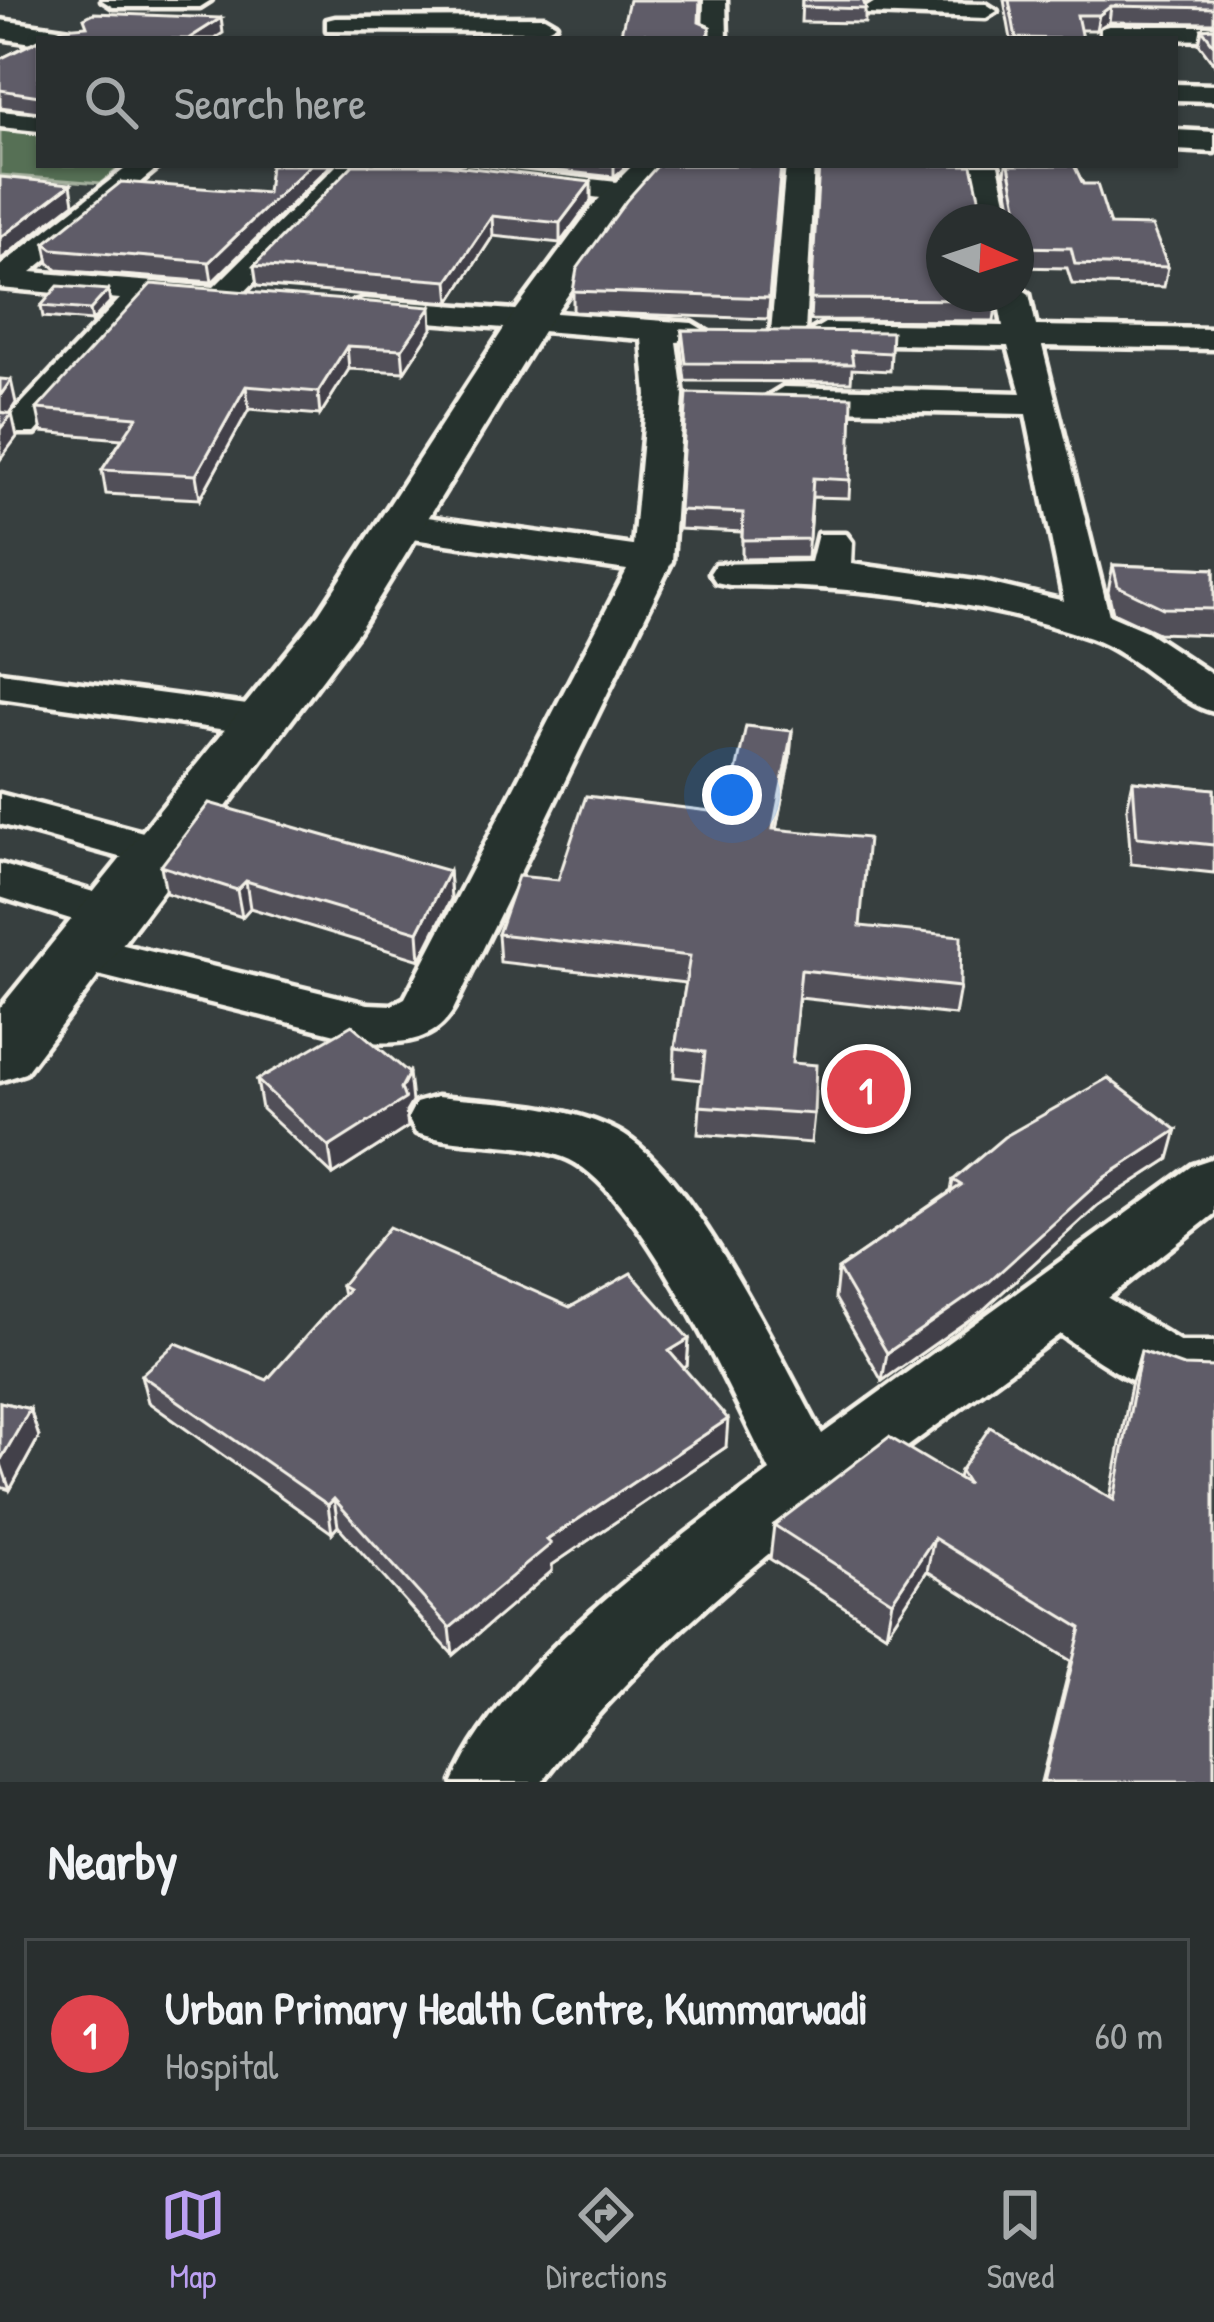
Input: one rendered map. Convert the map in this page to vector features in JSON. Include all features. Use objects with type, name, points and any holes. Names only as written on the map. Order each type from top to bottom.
[{"type":"main road","points":[[0,29],[50,36]]},
{"type":"main road","points":[[1178,140],[1214,142]]},
{"type":"street","points":[[113,0],[200,0]]},
{"type":"street","points":[[324,0],[332,32],[545,21]]},
{"type":"street","points":[[715,0],[715,36]]},
{"type":"street","points":[[880,36],[874,4],[986,11]]},
{"type":"street","points":[[1106,30],[1214,33]]},
{"type":"street","points":[[1178,92],[1214,93]]},
{"type":"street","points":[[0,119],[36,123]]},
{"type":"street","points":[[2,279],[143,168]]},
{"type":"street","points":[[222,297],[350,168]]},
{"type":"street","points":[[450,168],[639,178]]},
{"type":"street","points":[[788,332],[800,168]]},
{"type":"street","points":[[985,168],[992,204]]},
{"type":"street","points":[[0,1056],[340,621],[528,322],[639,178]]},
{"type":"street","points":[[67,189],[112,192]]},
{"type":"street","points":[[2,279],[269,301]]},
{"type":"street","points":[[22,425],[144,292]]},
{"type":"street","points":[[340,307],[658,333],[1214,338]]},
{"type":"street","points":[[1017,312],[1090,625]]},
{"type":"street","points":[[0,880],[97,934],[368,1023],[401,1025],[426,1010],[652,561],[676,395],[658,333]]},
{"type":"street","points":[[759,397],[1042,404]]},
{"type":"street","points":[[399,525],[652,561]]},
{"type":"street","points":[[730,573],[831,558],[1013,598],[1147,645],[1185,669],[1214,699]]},
{"type":"street","points":[[0,685],[262,721]]},
{"type":"street","points":[[0,808],[159,852]]},
{"type":"street","points":[[437,1118],[561,1135],[598,1147],[626,1165],[662,1216],[811,1480]]},
{"type":"street","points":[[493,1782],[536,1723],[626,1630],[811,1480],[1060,1300],[1214,1180]]},
{"type":"street","points":[[1060,1300],[1176,1371],[1203,1375],[1214,1370]]},
{"type":"green space","points":[[0,130],[36,133],[36,168],[119,168],[101,183],[0,175]]},
{"type":"building","points":[[629,0],[700,0],[699,22],[710,27],[708,36],[621,33]]},
{"type":"building","points":[[802,0],[863,0],[866,9],[802,7]]},
{"type":"building","points":[[1009,0],[1214,0],[1214,8],[1111,6],[1099,15],[1077,15],[1081,36],[1016,36]]},
{"type":"building","points":[[94,13],[221,18],[193,36],[47,36],[64,28],[87,26],[84,18]]},
{"type":"building","points":[[1214,28],[1214,45],[1202,29]]},
{"type":"building","points":[[36,41],[36,96],[0,90],[0,59]]},
{"type":"building","points":[[270,168],[307,168],[209,262],[53,249],[45,243],[121,182],[267,193]]},
{"type":"building","points":[[350,168],[472,168],[591,182],[560,223],[492,216],[448,281],[254,266]]},
{"type":"building","points":[[655,168],[781,168],[769,298],[573,291],[577,269]]},
{"type":"building","points":[[819,168],[973,168],[981,204],[926,204],[926,300],[811,299]]},
{"type":"building","points":[[1010,168],[1075,168],[1083,184],[1097,184],[1110,225],[1152,226],[1168,267],[1075,264],[1071,248],[1034,247],[1034,204],[1017,204]]},
{"type":"building","points":[[0,177],[71,184],[0,238]]},
{"type":"building","points":[[151,284],[431,307],[402,349],[347,346],[318,392],[246,386],[196,475],[102,470],[137,417],[37,409]]},
{"type":"building","points":[[58,286],[108,290],[90,310],[41,306]]},
{"type":"building","points":[[682,330],[892,332],[891,353],[851,351],[853,364],[686,363]]},
{"type":"building","points":[[0,379],[11,380],[0,396]]},
{"type":"building","points":[[687,393],[852,397],[850,480],[813,478],[809,539],[742,540],[743,513],[679,510]]},
{"type":"building","points":[[0,412],[12,414],[0,429]]},
{"type":"building","points":[[1113,565],[1214,569],[1214,609],[1163,608],[1118,586]]},
{"type":"building","points":[[746,726],[792,731],[773,829],[868,838],[860,926],[961,936],[960,987],[801,970],[792,1063],[816,1065],[814,1114],[699,1106],[705,1052],[675,1048],[690,956],[498,934],[518,876],[558,880],[586,796],[727,813]]},
{"type":"building","points":[[1133,781],[1214,789],[1214,845],[1137,837]]},
{"type":"building","points":[[209,803],[449,871],[418,932],[246,881],[237,890],[161,866]]},
{"type":"building","points":[[352,1025],[409,1073],[401,1088],[405,1099],[329,1147],[257,1080]]},
{"type":"building","points":[[1108,1078],[1177,1130],[1105,1177],[989,1282],[887,1353],[838,1269],[961,1185],[953,1180],[1004,1137]]},
{"type":"building","points":[[389,1227],[570,1307],[631,1273],[689,1339],[669,1351],[728,1419],[547,1540],[551,1544],[450,1628],[334,1499],[328,1505],[141,1375],[176,1343],[267,1380],[348,1289],[341,1285]]},
{"type":"building","points":[[1141,1351],[1183,1366],[1214,1367],[1214,1782],[1043,1782],[1081,1628],[934,1538],[892,1601],[774,1525],[889,1437],[968,1484],[960,1471],[990,1427],[1114,1500]]},
{"type":"building","points":[[0,1402],[30,1409],[0,1461]]},
{"type":"place","name":"Urban Primary Health Centre, Kummarwadi","points":[[866,1089]]}]
